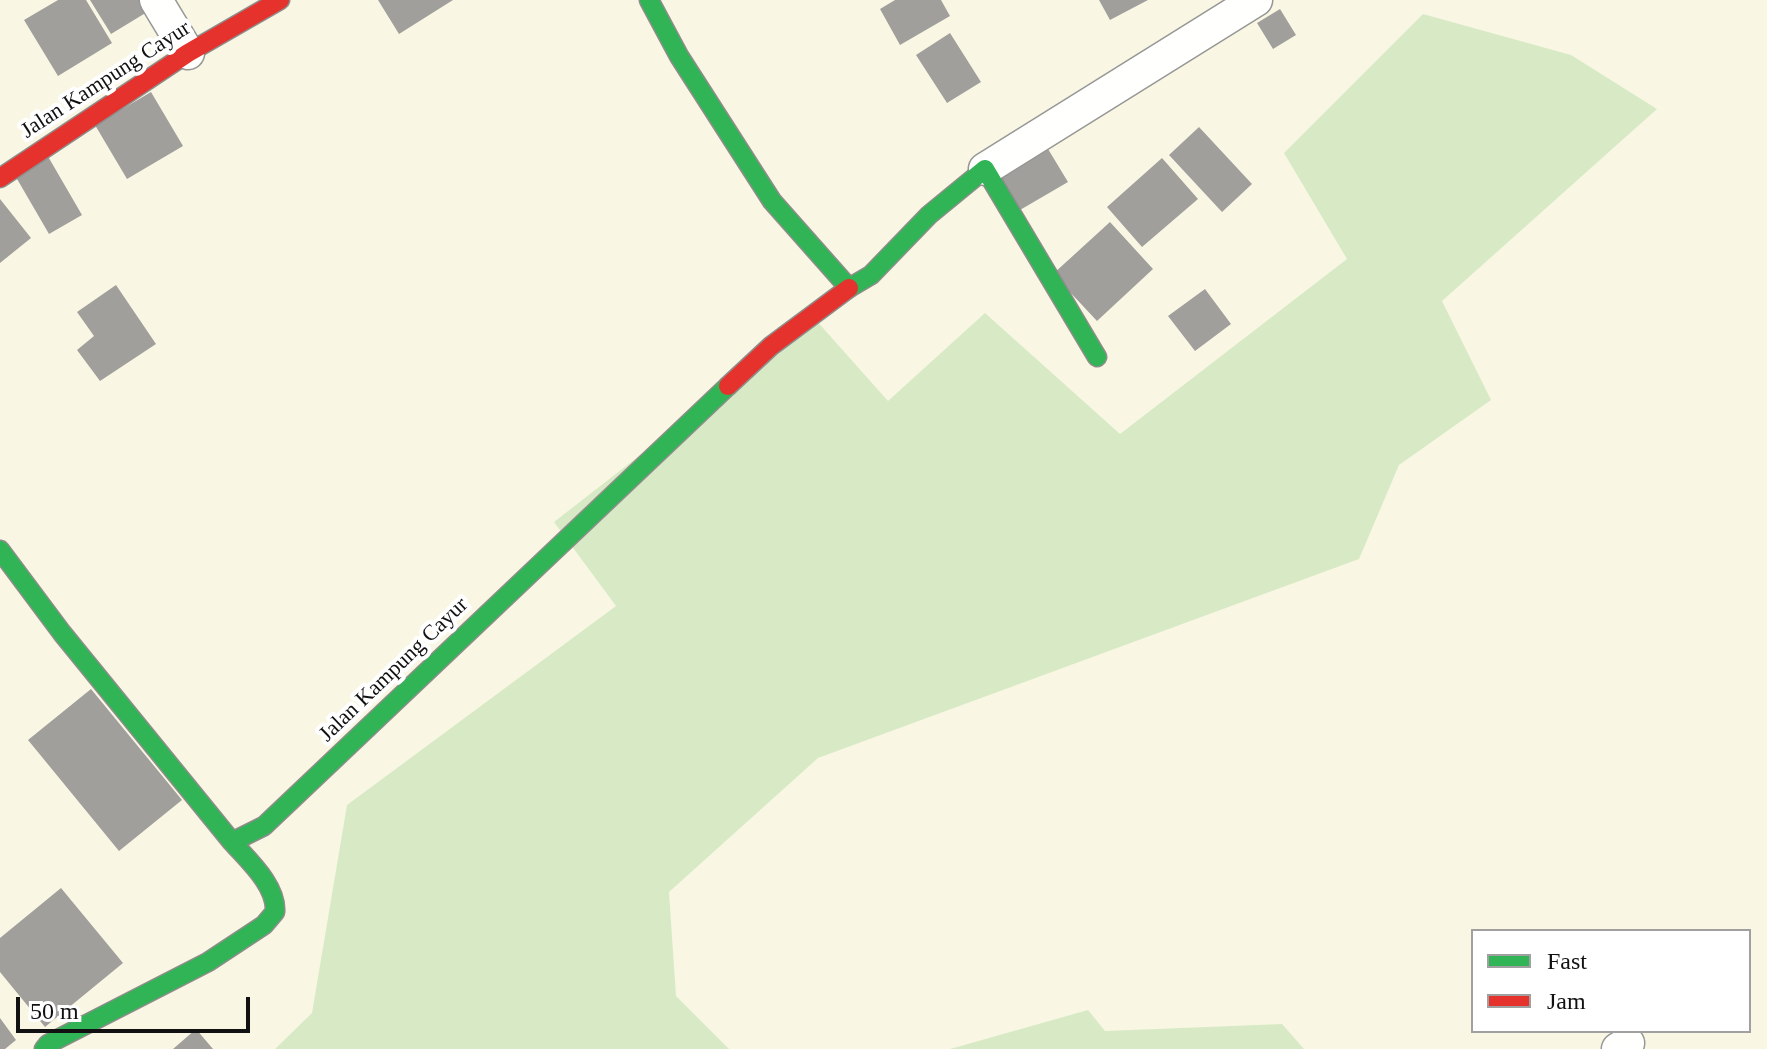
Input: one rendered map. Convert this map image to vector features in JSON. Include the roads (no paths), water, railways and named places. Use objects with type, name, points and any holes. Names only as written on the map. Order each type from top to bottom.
[{"type":"street","points":[[156,0],[188,53]]},
{"type":"street","name":"Jalan Kampung Cayur","points":[[0,178],[188,53],[280,0]]},
{"type":"street","points":[[649,0],[679,56],[772,201],[849,288]]},
{"type":"street","points":[[1097,357],[985,169],[1256,0]]},
{"type":"street","name":"Jalan Kampung Cayur","points":[[232,842],[264,826],[771,346],[871,275],[929,215],[985,169]]},
{"type":"street","points":[[0,550],[62,633],[276,899],[275,913],[264,926],[186,975],[48,1044],[44,1049]]}]
